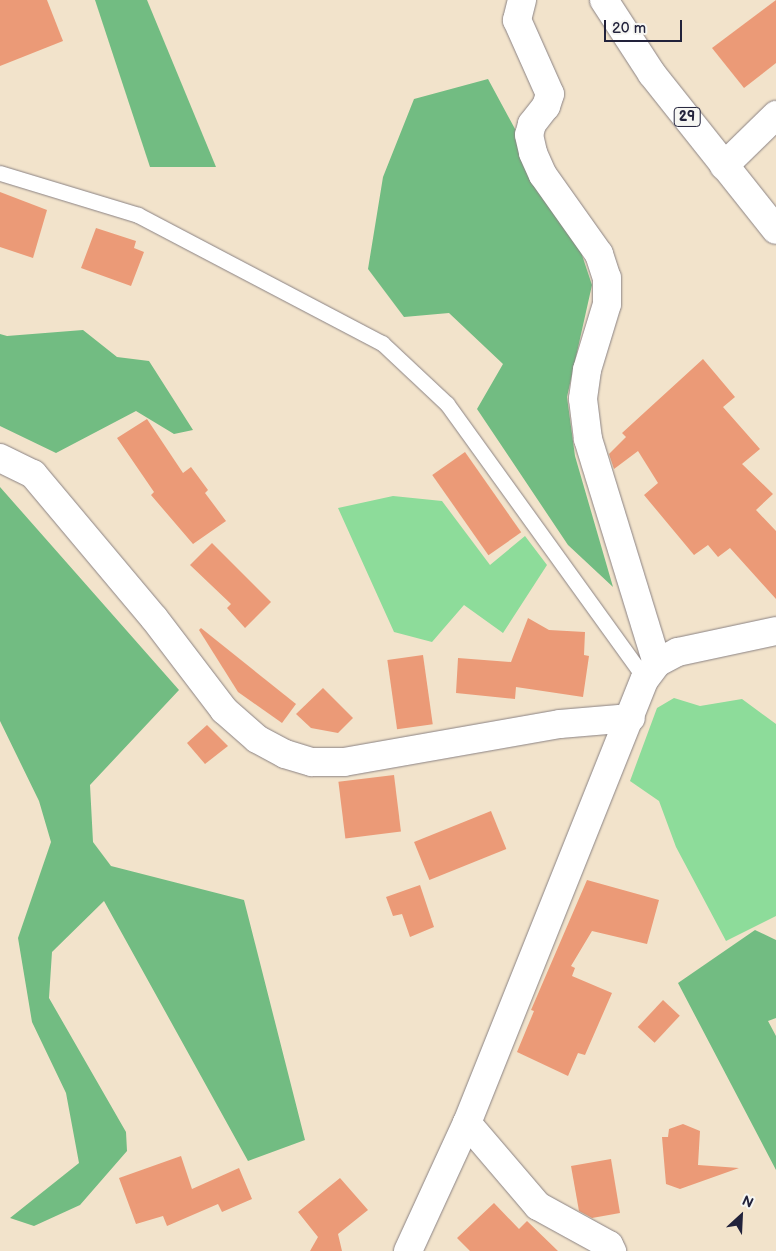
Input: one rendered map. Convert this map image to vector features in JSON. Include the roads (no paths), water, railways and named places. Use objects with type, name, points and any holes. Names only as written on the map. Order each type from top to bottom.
[{"type":"street","points":[[522,0],[517,20],[550,94],[546,106],[532,124],[529,135],[533,153],[543,175],[599,254],[607,278],[607,304],[587,370],[583,399],[588,439],[651,671]]},
{"type":"street","name":"29","points":[[604,0],[652,74],[776,230]]},
{"type":"street","points":[[724,166],[776,115]]},
{"type":"street","points":[[0,458],[33,474],[154,618],[224,710],[257,739],[285,754],[312,762],[344,762],[560,724],[631,718]]},
{"type":"street","points":[[408,1251],[466,1123],[651,671],[678,652],[715,642],[776,631]]},
{"type":"street","points":[[466,1123],[538,1206],[609,1245],[612,1251]]},
{"type":"lane","points":[[0,173],[138,215],[382,343],[447,404],[651,671]]}]
